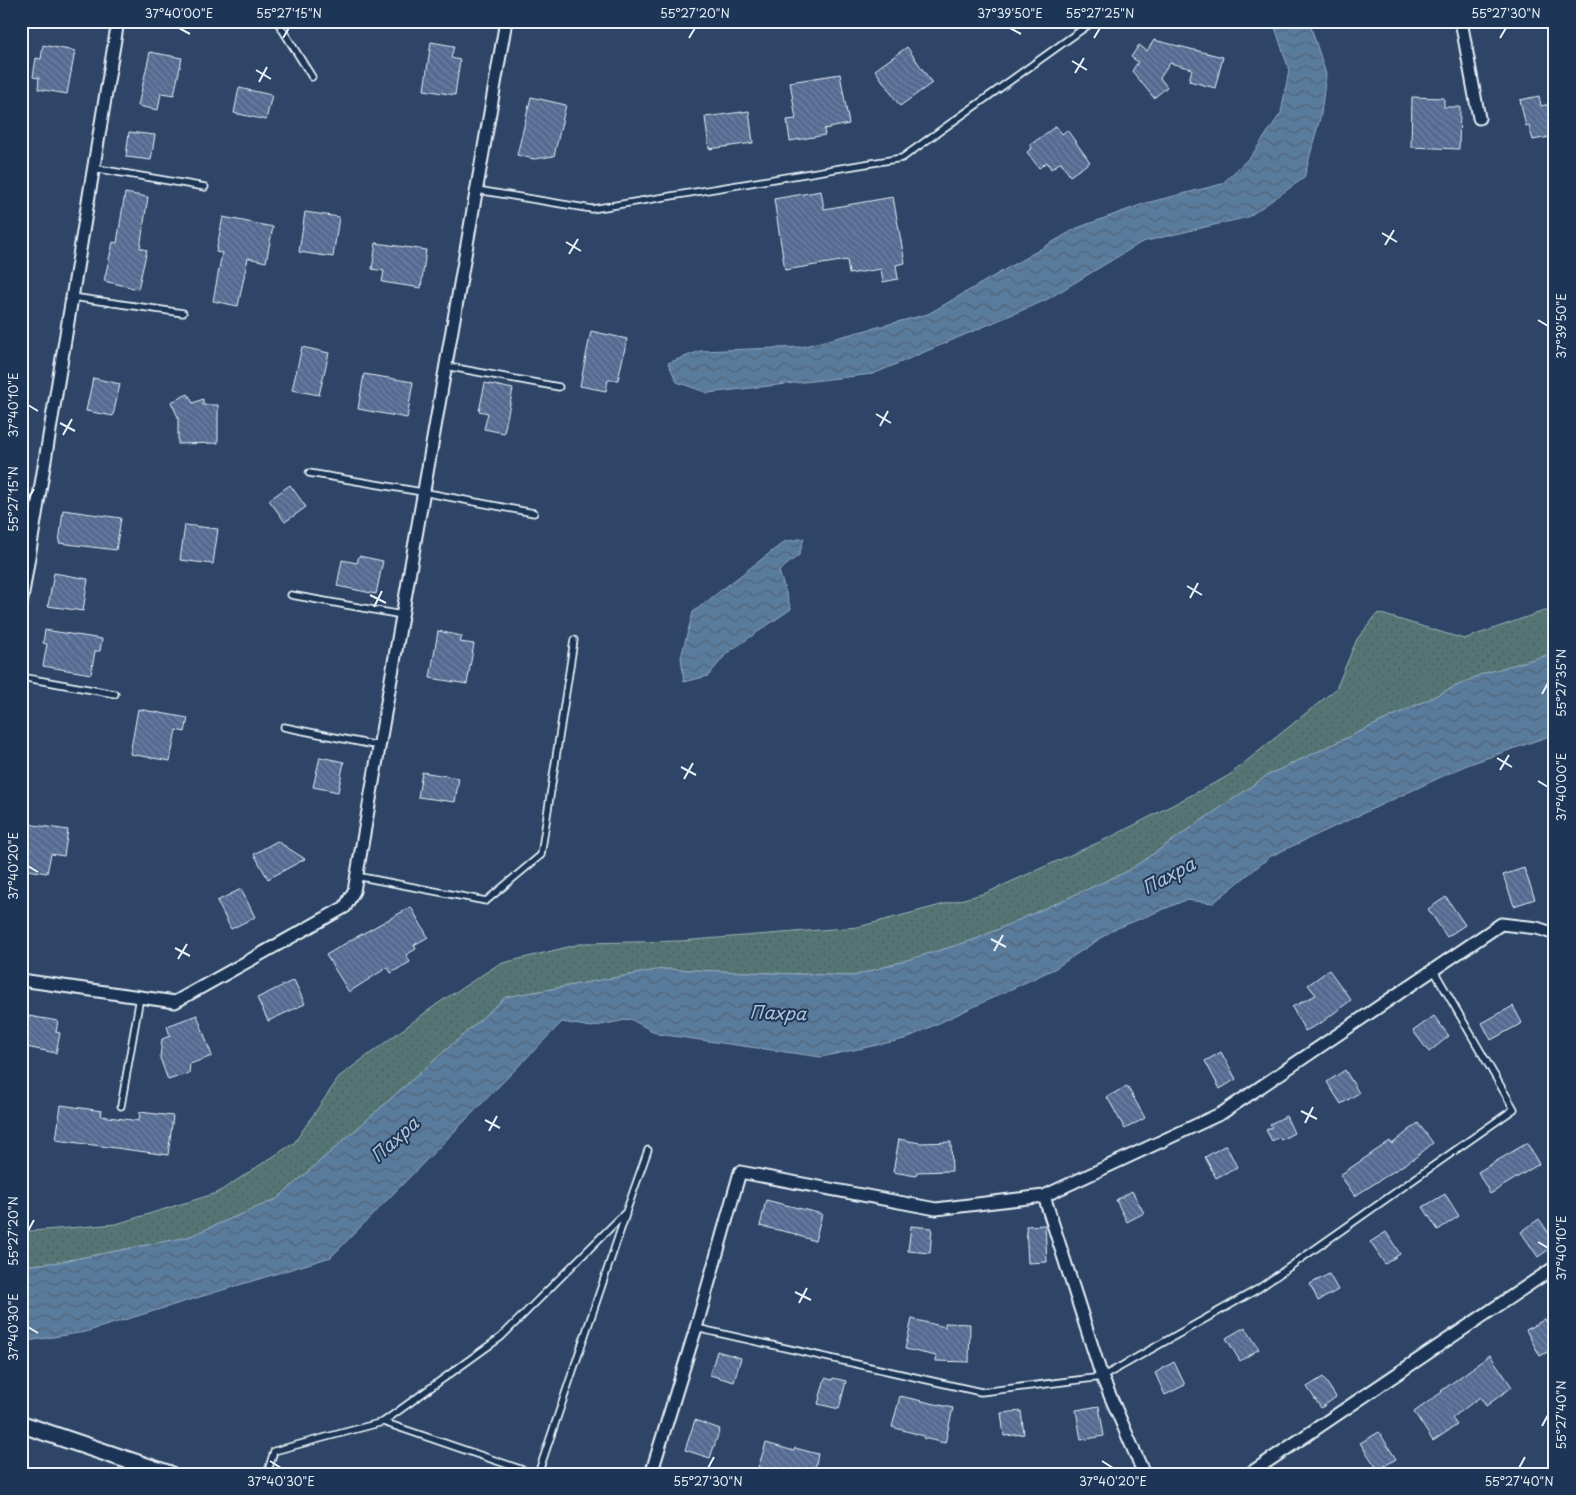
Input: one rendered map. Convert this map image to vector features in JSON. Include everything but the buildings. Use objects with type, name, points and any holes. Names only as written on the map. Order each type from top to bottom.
[{"type":"main road","points":[[21,1424],[169,1474]]},
{"type":"street","points":[[21,605],[118,21]]},
{"type":"street","points":[[21,980],[175,1002],[345,907],[354,891],[422,492],[506,21]]},
{"type":"street","points":[[1461,21],[1479,118]]},
{"type":"street","points":[[665,1474],[651,1472],[696,1328],[740,1172],[936,1209],[1044,1196],[1222,1113],[1500,924],[1537,928],[1555,934]]},
{"type":"street","points":[[1044,1196],[1102,1377],[1144,1474]]},
{"type":"street","points":[[1249,1474],[1555,1267]]},
{"type":"lane","points":[[277,21],[312,77]]},
{"type":"lane","points":[[476,190],[592,209],[902,158],[1091,23],[1090,21]]},
{"type":"lane","points":[[94,168],[205,187]]},
{"type":"lane","points":[[72,297],[183,313]]},
{"type":"lane","points":[[445,366],[559,387]]},
{"type":"lane","points":[[309,473],[534,513]]},
{"type":"lane","points":[[291,596],[402,615]]},
{"type":"lane","points":[[356,876],[486,902],[541,855],[574,640]]},
{"type":"lane","points":[[21,677],[115,694]]},
{"type":"lane","points":[[284,726],[379,746]]},
{"type":"lane","points":[[696,1328],[981,1392],[1102,1377],[1258,1289],[1514,1109],[1433,969]]},
{"type":"lane","points":[[121,1106],[140,997]]},
{"type":"lane","points":[[383,1422],[537,1474],[648,1150]]},
{"type":"lane","points":[[267,1474],[274,1451],[383,1422],[502,1337],[626,1212]]},
{"type":"green space","points":[[1544,611],[1555,611],[1555,653],[1482,674],[1268,775],[1128,871],[974,940],[854,976],[663,969],[506,997],[277,1199],[188,1237],[59,1262],[21,1266],[21,1229],[32,1231],[116,1224],[217,1193],[294,1143],[340,1076],[437,1004],[499,964],[584,943],[680,941],[858,927],[986,893],[1115,835],[1228,776],[1336,689],[1357,639],[1378,613],[1464,639]]},
{"type":"water","points":[[1273,21],[1309,21],[1326,74],[1321,114],[1304,178],[1248,217],[1142,242],[1046,300],[873,374],[708,393],[677,382],[668,363],[700,351],[801,347],[928,314],[1077,228],[1146,203],[1222,184],[1252,155],[1281,113],[1289,70]]},
{"type":"water","points":[[804,538],[799,555],[779,571],[791,609],[727,653],[708,676],[684,682],[681,657],[693,612],[784,542]]},
{"type":"water","name":"Пахра","points":[[1555,653],[1555,734],[1467,765],[1271,856],[1213,903],[1186,900],[1113,930],[1054,969],[905,1039],[821,1057],[658,1034],[630,1019],[591,1027],[562,1022],[331,1257],[85,1332],[21,1342],[21,1266],[59,1262],[188,1237],[277,1199],[506,997],[663,969],[854,976],[974,940],[1128,871],[1268,775],[1482,674]]}]
